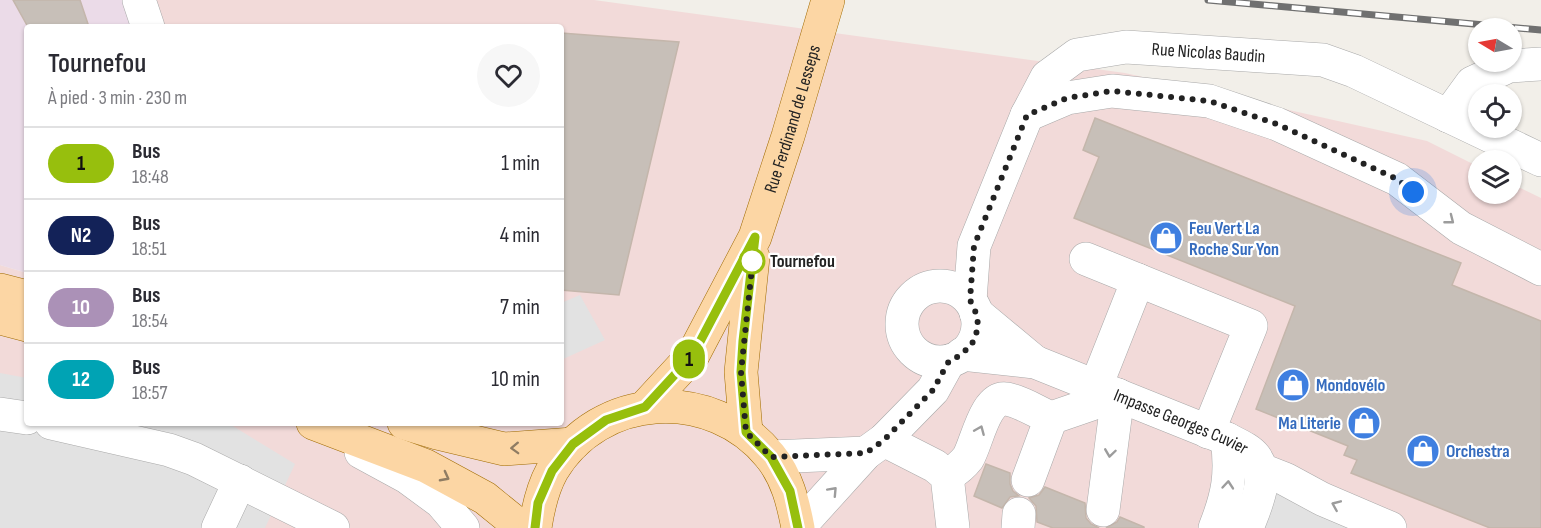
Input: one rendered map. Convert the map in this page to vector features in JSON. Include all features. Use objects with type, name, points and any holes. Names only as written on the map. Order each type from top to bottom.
[{"type":"main road","name":"Rue Ferdinand de Lesseps","points":[[645,407],[693,355],[755,237],[788,136],[828,0]]},
{"type":"main road","name":"Rue Ferdinand de Lesseps","points":[[746,432],[741,372],[755,237]]},
{"type":"main road","points":[[0,291],[24,296]]},
{"type":"main road","points":[[0,318],[24,324]]},
{"type":"main road","points":[[535,528],[538,503],[552,471],[573,444],[606,420],[645,407],[680,406],[715,414],[746,432],[771,457],[790,491],[798,528]]},
{"type":"main road","points":[[321,426],[426,466],[485,498],[522,528]]},
{"type":"main road","points":[[414,426],[504,449],[573,444]]},
{"type":"street","points":[[139,0],[147,24]]},
{"type":"street","name":"Rue Nicolas Baudin","points":[[973,306],[974,246],[1027,115],[1047,77],[1077,56],[1126,47],[1323,60],[1354,71],[1448,116],[1537,152]]},
{"type":"street","points":[[1448,116],[1472,83],[1509,66],[1541,63]]},
{"type":"street","points":[[1027,115],[1067,98],[1112,91],[1209,101],[1277,124],[1397,179],[1461,228],[1541,269]]},
{"type":"street","name":"Rue Nicolas Baudin","points":[[937,285],[974,246]]},
{"type":"street","points":[[1086,259],[1251,326],[1218,435],[1230,460],[1227,498],[1215,528]]},
{"type":"street","points":[[1102,510],[1107,390],[1138,280]]},
{"type":"street","points":[[937,285],[955,289],[1035,362],[955,357],[928,360],[911,349],[905,339],[902,327],[907,304],[925,288],[937,285]]},
{"type":"street","points":[[798,528],[933,390],[955,357],[971,346],[978,324],[973,306]]},
{"type":"street","points":[[885,437],[911,349]]},
{"type":"street","name":"Impasse Georges Cuvier","points":[[1035,362],[1218,435],[1254,455],[1262,470],[1258,502],[1247,528]]},
{"type":"street","points":[[1028,480],[1051,418],[1107,390]]},
{"type":"street","points":[[947,476],[961,466],[969,456],[990,405],[1000,399],[1008,399],[1051,418]]},
{"type":"street","points":[[0,414],[24,418]]},
{"type":"street","points":[[64,426],[169,450],[240,481],[293,519],[333,528]]},
{"type":"street","points":[[312,426],[407,477],[441,502],[463,528]]},
{"type":"street","points":[[771,457],[885,437],[936,466],[947,476],[953,528]]},
{"type":"street","points":[[1262,470],[1390,528]]},
{"type":"street","points":[[218,528],[240,481]]},
{"type":"shaded area","points":[[0,0],[156,0],[160,24],[24,24],[24,272],[0,265]]},
{"type":"shaded area","points":[[156,0],[594,0],[1125,73],[1427,141],[1468,162],[1468,204],[1522,204],[1522,189],[1541,198],[1541,528],[0,528],[0,265],[24,272],[24,426],[564,426],[564,24],[160,24]]},
{"type":"shaded area","points":[[580,295],[605,340],[564,359],[564,302]]},
{"type":"shaded area","points":[[0,373],[24,377],[24,426],[233,426],[295,464],[265,528],[0,528]]},
{"type":"shaded area","points":[[1271,488],[1368,528],[1256,528]]},
{"type":"building","points":[[13,0],[80,0],[88,24],[26,24]]},
{"type":"building","points":[[564,33],[679,42],[619,295],[564,290]]},
{"type":"building","points":[[1095,118],[1461,263],[1452,285],[1541,321],[1541,528],[1490,528],[1351,473],[1357,460],[1344,455],[1348,446],[1256,409],[1295,306],[1074,218],[1099,157],[1083,150]]},
{"type":"building","points":[[986,464],[1010,473],[1010,484],[1019,496],[1010,497],[1002,508],[974,496]]},
{"type":"building","points":[[1045,487],[1085,503],[1086,518],[1099,528],[1053,528],[1037,522],[1036,506],[1029,498],[1039,495]]},
{"type":"building","points":[[1120,517],[1144,528],[1106,528],[1117,522]]},
{"type":"railway","points":[[1208,0],[1541,30]]},
{"type":"bus line","name":"1","points":[[535,528],[538,503],[552,471],[573,444],[606,420],[645,407],[693,355],[755,237],[741,372],[746,432],[771,457],[790,491],[798,528]]},
{"type":"place","name":"Feu Vert La Roche Sur Yon","points":[[1166,238]]},
{"type":"place","name":"Tournefou","points":[[752,261]]},
{"type":"place","name":"Mondovélo","points":[[1293,385]]},
{"type":"place","name":"Ma Literie","points":[[1364,423]]},
{"type":"place","name":"Orchestra","points":[[1423,451]]},
{"type":"route","points":[[752,261],[753,258],[741,372],[746,432],[771,457],[866,453],[884,440],[933,390],[949,361],[971,346],[978,324],[974,306],[970,300],[974,246],[1027,115],[1067,98],[1112,91],[1209,101],[1277,124],[1397,179],[1413,192]]}]
